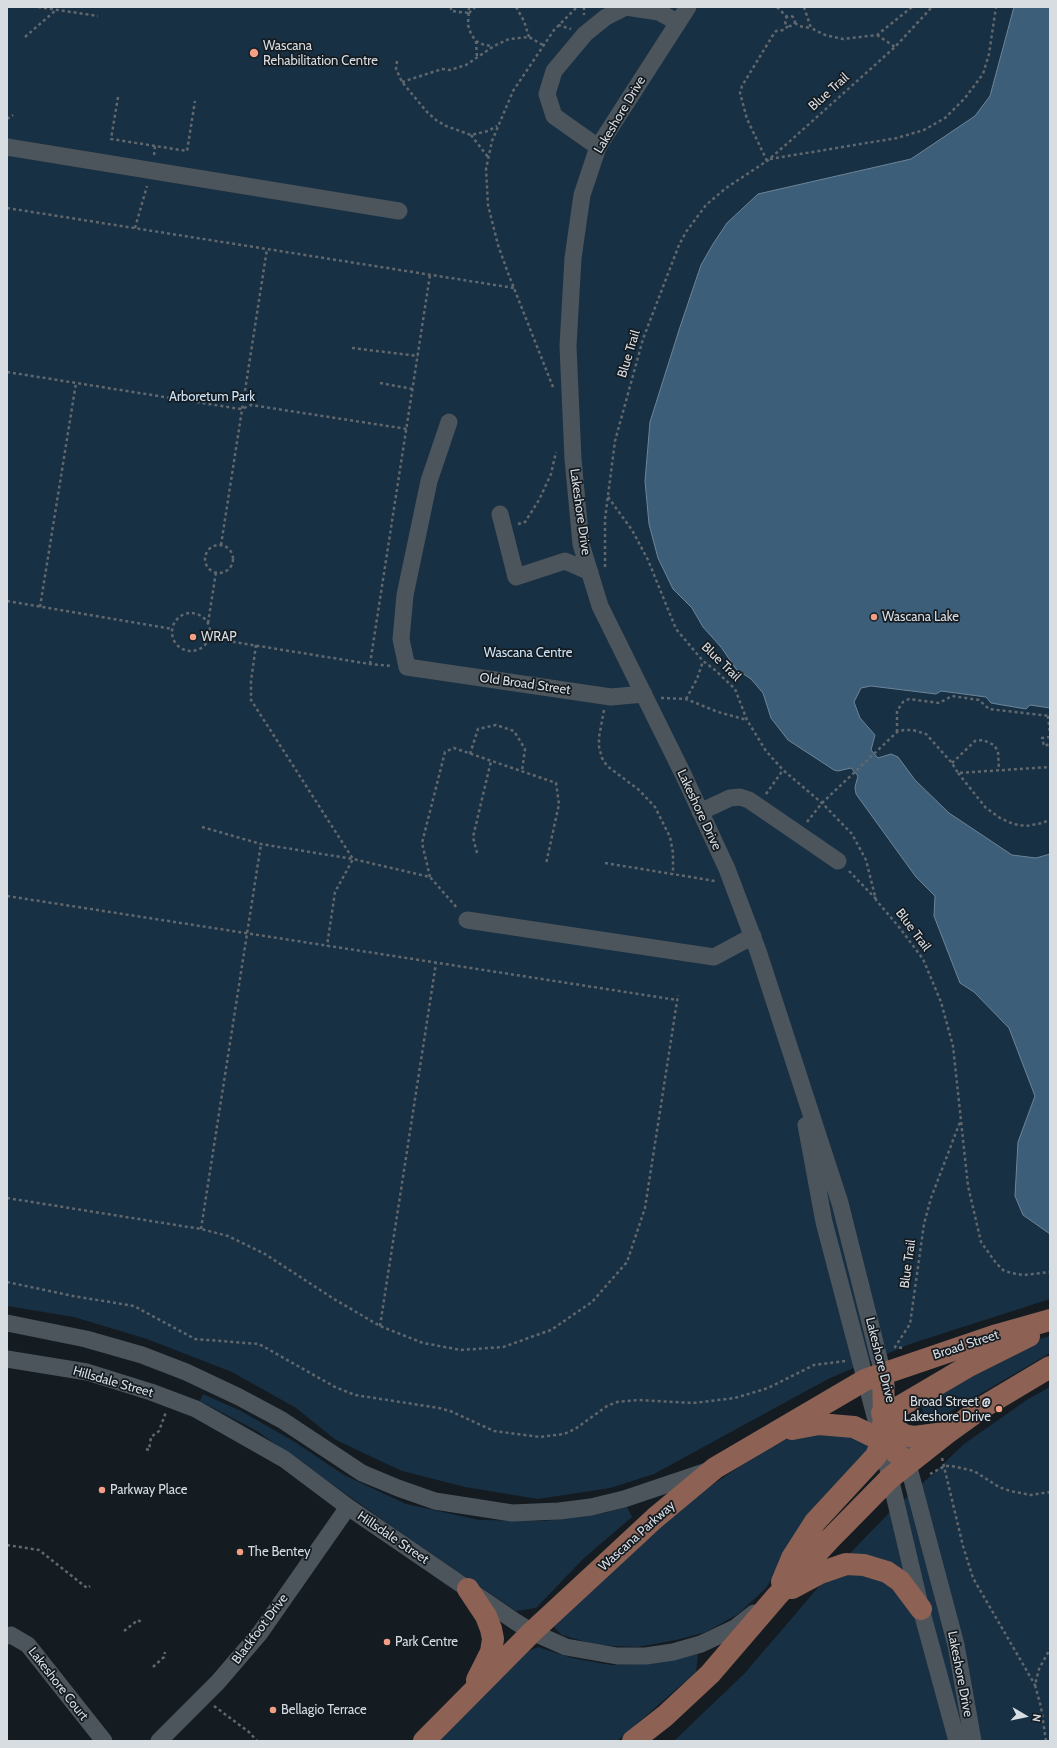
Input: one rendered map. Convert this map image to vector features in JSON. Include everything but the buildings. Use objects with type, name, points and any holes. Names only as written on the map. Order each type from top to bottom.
[{"type":"main road","name":"Broad Street","points":[[874,1377],[997,1335],[1050,1320]]},
{"type":"main road","points":[[777,1596],[792,1558],[815,1522],[876,1456],[899,1407],[968,1367],[1050,1325]]},
{"type":"main road","points":[[633,1741],[665,1716],[710,1674],[777,1596],[890,1478],[946,1433],[989,1403],[1050,1367]]},
{"type":"main road","points":[[874,1377],[889,1428],[908,1463]]},
{"type":"main road","name":"Wascana Parkway","points":[[424,1741],[532,1632],[655,1518],[715,1468],[874,1377]]},
{"type":"main road","points":[[774,1434],[804,1425],[837,1424],[854,1427],[889,1428],[914,1437],[929,1437],[946,1433]]},
{"type":"main road","points":[[889,1428],[890,1478]]},
{"type":"main road","points":[[777,1596],[820,1573],[846,1564],[864,1565],[887,1572],[900,1581],[921,1609]]},
{"type":"main road","points":[[467,1698],[484,1669],[491,1652],[493,1639],[486,1616],[468,1589]]},
{"type":"street","points":[[598,147],[554,116],[548,94],[554,71],[584,34],[606,18],[626,7],[659,12],[677,22]]},
{"type":"street","name":"Lakeshore Drive","points":[[688,7],[598,147],[582,195],[573,258],[568,346],[573,467],[581,544],[600,606],[700,812],[753,936],[792,1052],[823,1218],[874,1377]]},
{"type":"street","points":[[7,147],[399,211]]},
{"type":"street","points":[[407,667],[401,639],[405,595],[429,481],[449,422]]},
{"type":"street","points":[[503,521],[516,577],[565,561],[590,575]]},
{"type":"street","name":"Old Broad Street","points":[[407,667],[604,696],[645,697]]},
{"type":"street","points":[[700,812],[730,798],[740,797],[758,805],[838,861]]},
{"type":"street","points":[[467,920],[714,957],[753,936]]},
{"type":"street","points":[[7,1324],[86,1339],[142,1355],[186,1372],[239,1397],[282,1420],[362,1473],[435,1501],[512,1513],[559,1512],[591,1507],[624,1499],[715,1468]]},
{"type":"street","name":"Hillsdale Street","points":[[7,1359],[87,1372],[171,1399],[196,1409],[284,1459],[348,1508],[532,1632],[566,1647],[592,1653],[617,1656],[653,1655],[673,1652],[701,1644],[735,1628],[777,1596]]},
{"type":"street","name":"Lakeshore Drive","points":[[908,1463],[956,1645],[973,1741]]},
{"type":"street","name":"Lakeshore Drive","points":[[890,1478],[921,1609],[957,1741]]},
{"type":"street","name":"Blackfoot Drive","points":[[159,1741],[202,1698],[260,1633],[348,1508]]},
{"type":"street","name":"Lakeshore Court","points":[[7,1636],[11,1635],[28,1645],[104,1741]]},
{"type":"path","points":[[38,7],[98,16]]},
{"type":"path","points":[[451,7],[451,11],[469,13],[476,7]]},
{"type":"path","points":[[469,7],[468,25],[476,41],[477,58]]},
{"type":"path","points":[[516,7],[524,21],[530,37]]},
{"type":"path","points":[[555,392],[498,245],[488,205],[486,187],[488,157],[497,126],[516,86],[558,25],[577,7]]},
{"type":"path","points":[[777,7],[787,18]]},
{"type":"path","points":[[804,7],[811,28]]},
{"type":"path","points":[[787,18],[792,16],[799,26],[811,28],[825,35],[843,39],[877,35],[912,7]]},
{"type":"path","name":"Blue Trail","points":[[895,1347],[910,1324],[924,1224],[931,1198],[960,1122],[953,1046],[941,1002],[923,959],[899,926],[876,900],[870,870],[860,849],[840,820],[783,770],[766,751],[747,720],[736,689],[716,670],[703,661],[676,629],[648,560],[632,530],[608,497],[615,441],[643,339],[678,246],[686,232],[706,205],[726,188],[768,160],[895,47],[932,7]]},
{"type":"path","points":[[795,22],[793,26],[788,26],[784,30],[776,31],[742,86],[740,94],[743,108],[768,160],[897,138],[924,130],[945,118],[965,98],[983,74],[989,54],[996,7]]},
{"type":"path","points":[[25,37],[56,10]]},
{"type":"path","points":[[787,18],[785,23],[788,26]]},
{"type":"path","points":[[877,35],[895,47]]},
{"type":"path","points":[[402,82],[442,70],[457,68],[509,39],[530,37],[543,45]]},
{"type":"path","points":[[476,41],[484,45],[494,46]]},
{"type":"path","points":[[398,61],[396,69],[402,82],[423,108],[436,120],[446,126],[471,135],[488,157]]},
{"type":"path","points":[[118,97],[111,139],[187,151],[195,101]]},
{"type":"path","points":[[7,119],[14,114]]},
{"type":"path","points":[[471,135],[488,131],[497,126]]},
{"type":"path","points":[[153,161],[155,146]]},
{"type":"path","points":[[135,228],[148,182]]},
{"type":"path","points":[[7,208],[514,288]]},
{"type":"path","points":[[221,545],[267,249]]},
{"type":"path","points":[[370,664],[430,275]]},
{"type":"path","points":[[352,348],[418,356]]},
{"type":"path","points":[[7,372],[242,409],[251,405],[406,429]]},
{"type":"path","points":[[40,606],[76,383]]},
{"type":"path","points":[[380,383],[413,389]]},
{"type":"path","points":[[503,521],[525,522],[539,500],[551,474],[557,448]]},
{"type":"path","points":[[590,575],[605,572],[608,497]]},
{"type":"path","points":[[221,545],[229,550],[233,559],[229,568],[221,572],[216,572],[207,566],[205,556],[211,548],[221,545]]},
{"type":"path","points":[[208,624],[199,614],[192,612],[179,617],[172,629],[175,642],[186,650],[200,648],[209,638],[208,624],[216,572]]},
{"type":"path","points":[[7,601],[172,629]]},
{"type":"path","points":[[209,638],[370,664],[407,667]]},
{"type":"path","points":[[256,646],[251,681],[251,700],[353,859]]},
{"type":"path","points":[[686,699],[697,679],[703,661]]},
{"type":"path","points":[[604,696],[605,709],[599,737],[599,747],[602,758],[607,766],[639,790],[655,807],[670,837],[673,853],[673,874]]},
{"type":"path","points":[[897,732],[897,711],[903,702],[909,699],[939,703],[952,696],[979,700],[989,709],[1049,716],[1050,736],[1042,738],[1044,746],[1050,744]]},
{"type":"path","points":[[645,697],[686,699],[718,712],[747,720]]},
{"type":"path","points":[[470,754],[478,729],[496,725],[514,731],[525,749],[522,771]]},
{"type":"path","points":[[798,833],[822,803],[897,732],[904,730],[913,730],[926,734],[952,763],[958,773],[986,808],[1000,818],[1026,826],[1043,823],[1050,819]]},
{"type":"path","points":[[952,763],[975,741],[982,740],[994,745],[998,751],[999,770]]},
{"type":"path","points":[[467,920],[430,877],[422,843],[445,752],[454,748],[556,783],[559,804],[546,864]]},
{"type":"path","points":[[478,853],[473,837],[491,761]]},
{"type":"path","points":[[958,773],[1050,767]]},
{"type":"path","points":[[758,805],[783,770]]},
{"type":"path","points":[[202,827],[261,844],[353,859],[430,877]]},
{"type":"path","points":[[201,1229],[261,844]]},
{"type":"path","points":[[327,946],[335,892],[353,859]]},
{"type":"path","points":[[838,861],[859,880],[876,900]]},
{"type":"path","points":[[604,863],[732,884]]},
{"type":"path","points":[[7,896],[677,1000]]},
{"type":"path","points":[[380,1326],[436,963]]},
{"type":"path","points":[[7,1198],[201,1229],[228,1236],[265,1254],[380,1326],[423,1343],[461,1350],[503,1347],[551,1330],[592,1302],[627,1262],[645,1208],[678,995]]},
{"type":"path","points":[[960,1122],[971,1201],[981,1242],[1003,1270],[1011,1273],[1024,1274],[1050,1272]]},
{"type":"path","points":[[7,1282],[73,1296],[134,1306],[195,1339],[259,1344],[335,1387],[356,1395],[439,1408],[450,1411],[494,1431],[540,1437],[555,1436],[570,1432],[607,1406],[617,1402],[638,1400],[692,1403],[735,1398],[768,1388],[814,1365],[848,1361]]},
{"type":"path","points":[[146,1449],[149,1450],[151,1437],[159,1431],[171,1399]]},
{"type":"path","points":[[941,1456],[945,1466],[963,1546],[973,1578],[1034,1685],[1041,1707],[1046,1741]]},
{"type":"path","points":[[930,1474],[945,1466],[974,1471],[999,1487],[1010,1491],[1031,1495],[1050,1492]]},
{"type":"path","points":[[7,1545],[39,1550],[87,1588],[90,1586]]},
{"type":"path","points":[[124,1631],[138,1620],[141,1622]]},
{"type":"path","points":[[1034,1685],[1050,1649]]},
{"type":"path","points":[[153,1667],[164,1657],[165,1652]]},
{"type":"path","points":[[202,1698],[249,1732],[257,1741]]},
{"type":"green space","name":"Wascana Centre","points":[[7,7],[1050,7],[1050,1299],[910,1344],[828,1379],[654,1474],[610,1488],[538,1499],[465,1487],[402,1471],[336,1440],[296,1408],[232,1372],[147,1339],[74,1317],[7,1306]]},
{"type":"green space","points":[[1050,1336],[1050,1353],[936,1420],[923,1415],[922,1404],[1029,1342]]},
{"type":"green space","points":[[1050,1387],[1050,1741],[674,1741],[744,1674],[828,1576],[889,1513],[964,1444],[1028,1399]]},
{"type":"green space","points":[[203,1394],[241,1411],[295,1442],[344,1475],[406,1504],[479,1520],[545,1521],[604,1513],[627,1507],[632,1517],[584,1558],[536,1608],[516,1611],[404,1535],[257,1431],[200,1401]]},
{"type":"green space","points":[[824,1427],[870,1441],[868,1456],[795,1539],[766,1588],[738,1614],[706,1632],[676,1640],[637,1647],[596,1645],[562,1635],[553,1626],[694,1497],[763,1451],[796,1435]]},
{"type":"green space","points":[[538,1647],[572,1658],[611,1665],[655,1663],[698,1654],[696,1672],[617,1741],[435,1741],[523,1653]]},
{"type":"shaded area","name":"Wascana Lake","points":[[1014,7],[1050,7],[1050,708],[1030,705],[1026,709],[991,703],[986,697],[941,691],[936,694],[871,686],[861,688],[854,702],[860,718],[875,735],[871,750],[878,758],[891,754],[898,757],[915,780],[949,813],[1012,855],[1036,858],[1050,854],[1050,1234],[1023,1215],[1015,1196],[1018,1142],[1035,1096],[1009,1028],[974,992],[960,983],[934,916],[935,896],[916,877],[856,794],[855,787],[858,776],[851,768],[838,771],[834,770],[788,740],[771,718],[763,693],[751,679],[736,669],[721,647],[703,627],[692,608],[673,589],[658,558],[649,524],[645,481],[650,422],[680,327],[701,265],[727,223],[758,194],[911,159],[975,116],[990,96]]},
{"type":"place","name":"Wascana Rehabilitation Centre","points":[[254,53]]},
{"type":"place","name":"Wascana Lake","points":[[874,617]]},
{"type":"place","name":"WRAP","points":[[193,637]]},
{"type":"place","name":"Broad Street @ Lakeshore Drive","points":[[999,1409]]},
{"type":"place","name":"Parkway Place","points":[[102,1490]]},
{"type":"place","name":"The Bentey","points":[[240,1552]]},
{"type":"place","name":"Park Centre","points":[[387,1642]]},
{"type":"place","name":"Bellagio Terrace","points":[[273,1710]]},
{"type":"park label","name":"Arboretum Park","points":[[212,397]]}]
